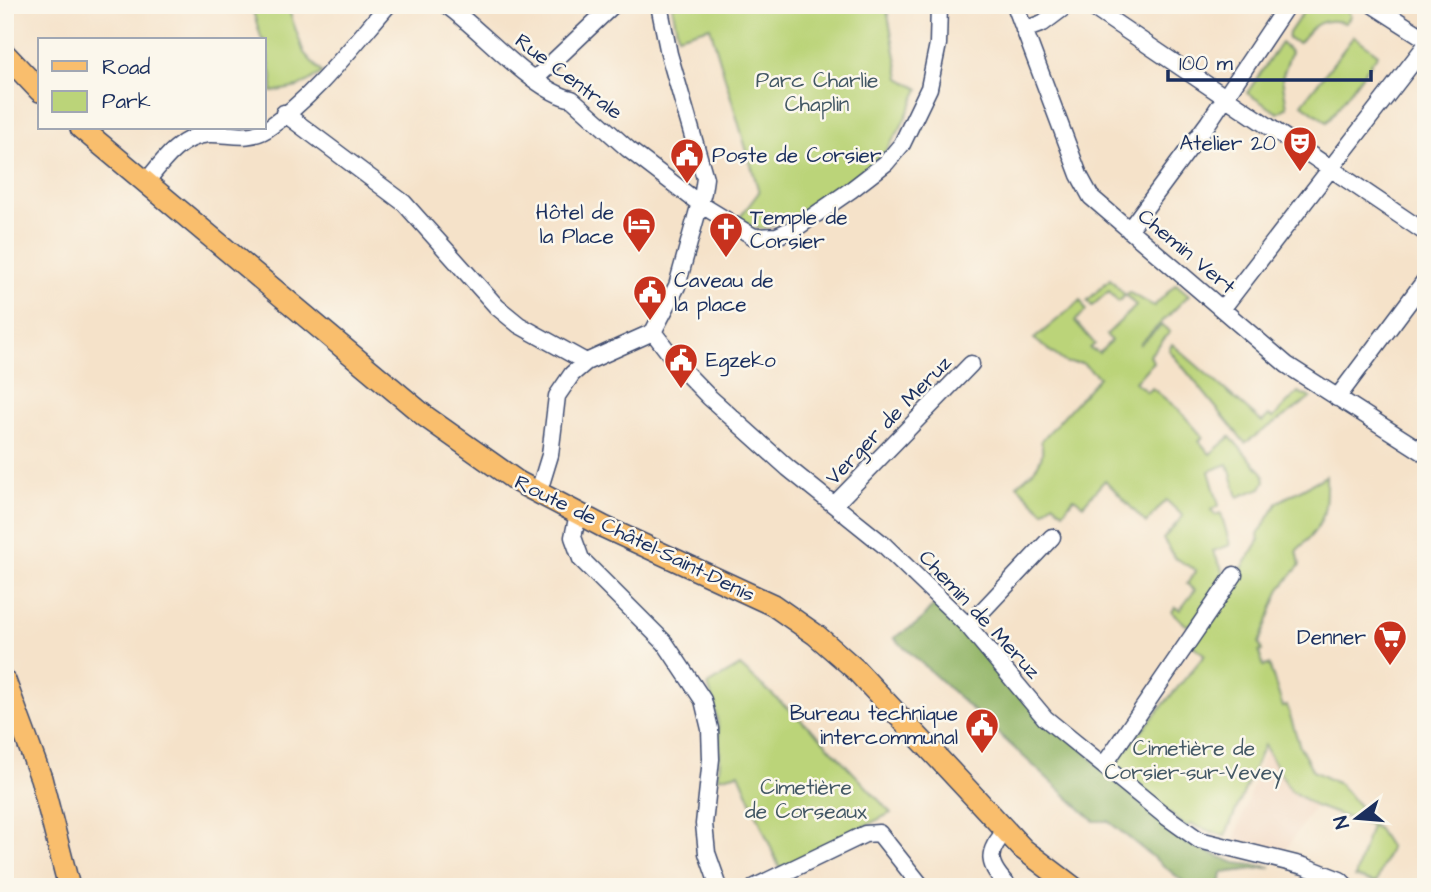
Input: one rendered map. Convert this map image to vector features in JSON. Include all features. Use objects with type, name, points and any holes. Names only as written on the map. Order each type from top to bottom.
[{"type":"main road","points":[[5,54],[38,89]]},
{"type":"main road","name":"Route de Châtel-Saint-Denis","points":[[83,130],[426,417],[538,494],[738,587],[773,605],[816,635],[855,669],[1023,849],[1073,887]]},
{"type":"main road","points":[[5,681],[41,778],[69,887]]},
{"type":"street","points":[[146,182],[172,151],[190,140],[211,134],[248,137],[266,130],[326,79],[388,5]]},
{"type":"street","name":"Rue Centrale","points":[[446,5],[535,79],[561,97],[572,99],[628,149],[700,204],[754,237],[777,236],[799,226],[886,163],[909,133],[929,88],[938,44],[939,5]]},
{"type":"street","points":[[535,79],[613,5]]},
{"type":"street","points":[[538,494],[550,455],[557,396],[572,374],[586,362],[653,332],[677,286],[700,204],[705,178],[668,54],[659,5]]},
{"type":"street","name":"Chemin Vert","points":[[1015,5],[1085,190],[1287,365],[1426,454]]},
{"type":"street","points":[[1024,30],[1043,23],[1067,5]]},
{"type":"street","points":[[1089,5],[1426,233]]},
{"type":"street","points":[[1129,230],[1287,5]]},
{"type":"street","points":[[1373,5],[1426,39]]},
{"type":"street","points":[[1222,309],[1426,45]]},
{"type":"street","points":[[284,113],[404,203],[497,307],[519,325],[586,362]]},
{"type":"street","points":[[1337,398],[1426,279]]},
{"type":"street","name":"Chemin de Meruz","points":[[653,332],[680,368],[709,397],[788,468],[886,546],[968,626],[1045,718],[1164,815],[1199,840],[1304,866],[1340,880],[1347,887]]},
{"type":"street","name":"Verger de Meruz","points":[[835,505],[971,364]]},
{"type":"street","points":[[578,514],[573,537],[581,559],[665,643],[703,700],[710,729],[711,759],[704,824],[707,853],[719,887]]},
{"type":"street","points":[[968,626],[1052,537]]},
{"type":"street","points":[[1104,765],[1234,575]]},
{"type":"street","points":[[1007,830],[996,841],[990,858],[994,871],[1009,887]]},
{"type":"street","points":[[755,887],[865,834],[879,833],[922,887]]},
{"type":"shaded area","points":[[1266,748],[1290,790],[1315,806],[1283,854],[1234,840]]},
{"type":"green space","points":[[251,5],[287,5],[304,53],[322,73],[298,87],[272,92],[266,38],[261,38]]},
{"type":"green space","name":"Parc Charlie Chaplin","points":[[672,5],[886,5],[900,78],[919,89],[900,129],[883,155],[800,216],[762,229],[737,221],[759,192],[710,27],[678,36]]},
{"type":"green space","points":[[1308,5],[1345,5],[1351,17],[1345,23],[1330,21],[1319,24],[1299,43],[1288,39],[1289,33]]},
{"type":"green space","points":[[1354,36],[1378,54],[1327,122],[1302,104]]},
{"type":"green space","points":[[1281,43],[1291,52],[1282,78],[1287,107],[1278,113],[1247,93]]},
{"type":"green space","points":[[1110,279],[1125,295],[1130,293],[1154,306],[1176,284],[1189,295],[1139,345],[1162,325],[1170,332],[1150,355],[1153,362],[1135,382],[1147,392],[1152,388],[1179,410],[1203,437],[1199,441],[1210,454],[1230,437],[1263,473],[1265,481],[1261,488],[1238,497],[1228,464],[1209,471],[1219,505],[1211,510],[1215,515],[1221,513],[1230,545],[1213,551],[1227,579],[1190,625],[1186,625],[1172,612],[1175,607],[1180,610],[1195,590],[1187,584],[1196,570],[1175,558],[1163,539],[1183,516],[1166,500],[1146,523],[1105,480],[1083,505],[1074,498],[1063,512],[1053,503],[1044,512],[1017,485],[1040,461],[1041,441],[1099,377],[1082,363],[1066,363],[1034,339],[1081,300],[1086,311],[1075,321],[1095,344],[1090,348],[1099,353],[1111,341],[1106,335],[1136,306],[1126,295],[1118,302],[1109,291],[1092,306],[1087,301]]},
{"type":"green space","points":[[1172,344],[1262,422],[1269,415],[1273,418],[1298,392],[1311,398],[1245,443],[1169,350]]},
{"type":"green space","name":"Cimetière de Corsier-sur-Vevey","points":[[1326,476],[1325,509],[1319,525],[1297,550],[1300,565],[1280,589],[1259,643],[1262,651],[1259,652],[1263,666],[1269,665],[1283,707],[1287,706],[1300,747],[1313,771],[1339,784],[1375,823],[1372,826],[1377,828],[1390,848],[1376,883],[1355,877],[1371,826],[1315,806],[1290,790],[1264,745],[1225,836],[1190,824],[1187,828],[1113,765],[1205,655],[1191,644],[1216,610],[1259,541],[1258,535],[1278,502]]},
{"type":"green space","points":[[934,605],[981,647],[1107,774],[1188,844],[1235,863],[1271,867],[1222,873],[1220,887],[1190,887],[1108,821],[1094,821],[894,638],[918,623]]},
{"type":"green space","name":"Cimetière de Corseaux","points":[[740,666],[819,736],[891,813],[780,869],[739,773],[718,778],[719,731],[708,685]]},
{"type":"place","name":"Atelier 20","points":[[1300,173]]},
{"type":"place","name":"Poste de Corsier","points":[[687,185]]},
{"type":"place","name":"Hôtel de la Place","points":[[639,254]]},
{"type":"place","name":"Temple de Corsier","points":[[726,259]]},
{"type":"place","name":"Caveau de la place","points":[[650,322]]},
{"type":"place","name":"Egzeko","points":[[681,390]]},
{"type":"place","name":"Denner","points":[[1390,667]]},
{"type":"place","name":"Bureau technique intercommunal","points":[[982,755]]}]
